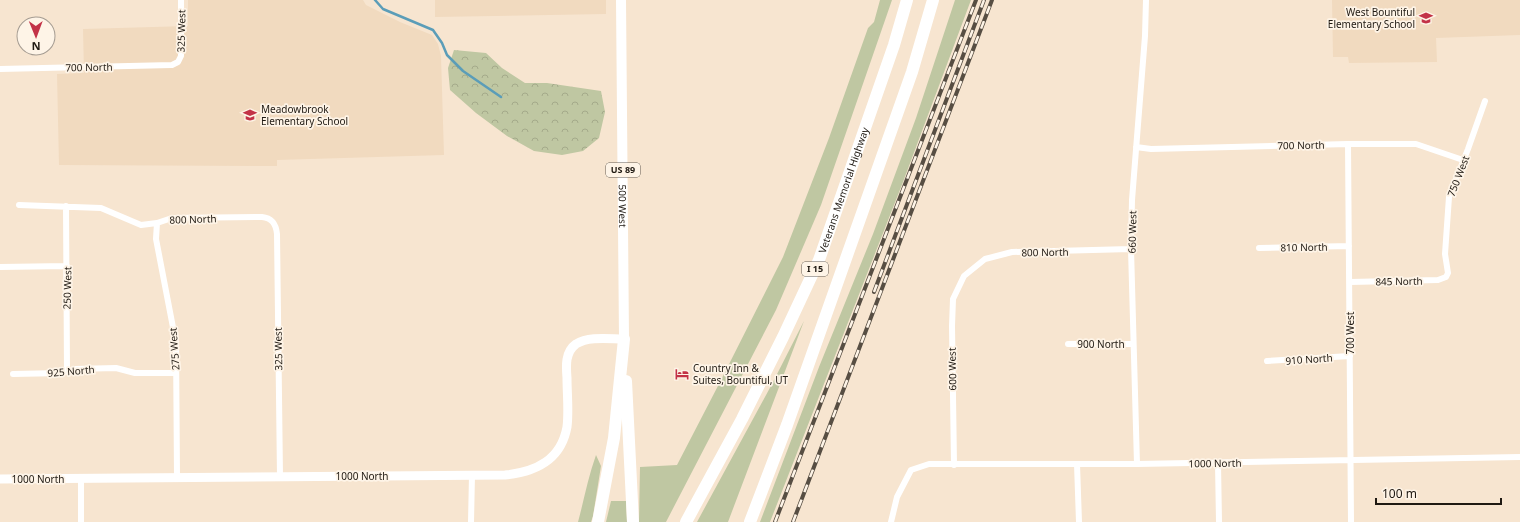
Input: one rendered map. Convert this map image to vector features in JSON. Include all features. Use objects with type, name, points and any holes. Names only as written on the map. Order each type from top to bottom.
[{"type":"highway","name":"Veterans Memorial Highway","points":[[686,522],[749,405],[819,260],[894,45],[907,0]]},
{"type":"highway","name":"I 15","points":[[750,522],[787,425],[912,72],[933,0]]},
{"type":"highway","name":"US 89","points":[[598,522],[614,438],[624,339]]},
{"type":"highway","name":"US 89","points":[[624,339],[633,522]]},
{"type":"main road","name":"500 West","points":[[622,0],[624,339]]},
{"type":"street","name":"325 West","points":[[178,62],[181,52],[181,0]]},
{"type":"street","name":"660 West","points":[[1137,464],[1131,249],[1132,200],[1145,36],[1146,0]]},
{"type":"street","name":"700 North","points":[[0,69],[164,66],[172,65],[178,62]]},
{"type":"street","name":"750 West","points":[[1446,277],[1448,273],[1445,254],[1448,197],[1484,101]]},
{"type":"street","name":"700 North","points":[[1136,148],[1151,149],[1348,144],[1416,144],[1463,160]]},
{"type":"street","name":"700 West","points":[[1348,144],[1351,522]]},
{"type":"street","name":"800 North","points":[[19,205],[106,209],[141,225],[157,223],[172,218],[262,217],[270,219],[274,222]]},
{"type":"street","name":"250 West","points":[[66,206],[67,371]]},
{"type":"street","name":"325 West","points":[[274,222],[277,234],[280,477]]},
{"type":"street","name":"275 West","points":[[157,223],[156,240],[175,335],[177,477]]},
{"type":"street","name":"810 North","points":[[1259,248],[1349,246]]},
{"type":"street","name":"800 North","points":[[964,276],[985,259],[1012,252],[1131,249]]},
{"type":"street","points":[[0,267],[67,266]]},
{"type":"street","name":"600 West","points":[[954,465],[953,298],[964,276]]},
{"type":"street","name":"845 North","points":[[1350,282],[1438,280],[1446,277]]},
{"type":"street","name":"1000 North","points":[[0,479],[505,475],[521,473],[535,469],[547,462],[560,445],[567,426],[566,362],[572,348],[576,344],[587,340],[624,339]]},
{"type":"street","name":"900 North","points":[[1068,344],[1133,344]]},
{"type":"street","name":"910 North","points":[[1267,361],[1350,356]]},
{"type":"street","name":"925 North","points":[[12,374],[62,373],[75,369],[116,368],[135,373],[176,373]]},
{"type":"street","name":"1000 North","points":[[891,522],[898,497],[911,470],[929,464],[1137,464],[1520,457]]},
{"type":"street","points":[[1218,463],[1219,522]]},
{"type":"street","points":[[1076,464],[1080,522]]},
{"type":"street","points":[[471,522],[472,475]]},
{"type":"street","points":[[81,478],[82,522]]},
{"type":"shaded area","name":"Meadowbrook Elementary School","points":[[188,0],[363,0],[366,5],[400,22],[432,35],[438,44],[441,56],[444,155],[277,160],[277,166],[59,165],[57,74],[84,73],[83,29],[188,26]]},
{"type":"shaded area","points":[[435,0],[606,0],[606,14],[435,17]]},
{"type":"shaded area","name":"West Bountiful Elementary School","points":[[1332,0],[1520,0],[1520,35],[1436,38],[1437,62],[1349,63],[1348,57],[1333,57]]},
{"type":"green space","points":[[880,0],[892,0],[821,205],[776,310],[666,522],[639,522],[640,467],[677,465],[720,382],[783,257],[829,138],[868,28],[874,22]]},
{"type":"green space","points":[[955,0],[971,0],[903,182],[770,522],[760,522],[819,367],[873,234],[916,118]]},
{"type":"green space","points":[[454,50],[486,53],[502,68],[525,83],[547,83],[601,91],[605,112],[599,138],[583,151],[562,155],[534,151],[507,136],[476,113],[450,90],[448,68]]},
{"type":"green space","points":[[804,321],[728,522],[697,522],[772,384]]},
{"type":"green space","points":[[596,455],[601,466],[593,516],[591,522],[578,522],[588,480]]},
{"type":"green space","points":[[611,501],[626,501],[627,522],[606,522]]},
{"type":"waterway","points":[[375,0],[383,9],[433,30],[442,43],[447,55],[463,71],[501,97]]},
{"type":"railway","points":[[775,522],[976,0]]},
{"type":"railway","points":[[874,292],[984,0]]},
{"type":"railway","points":[[793,522],[992,0]]},
{"type":"place","name":"West Bountiful Elementary School","points":[[1426,18]]},
{"type":"place","name":"Meadowbrook Elementary School","points":[[250,115]]},
{"type":"place","name":"Country Inn & Suites, Bountiful, UT","points":[[682,374]]}]
